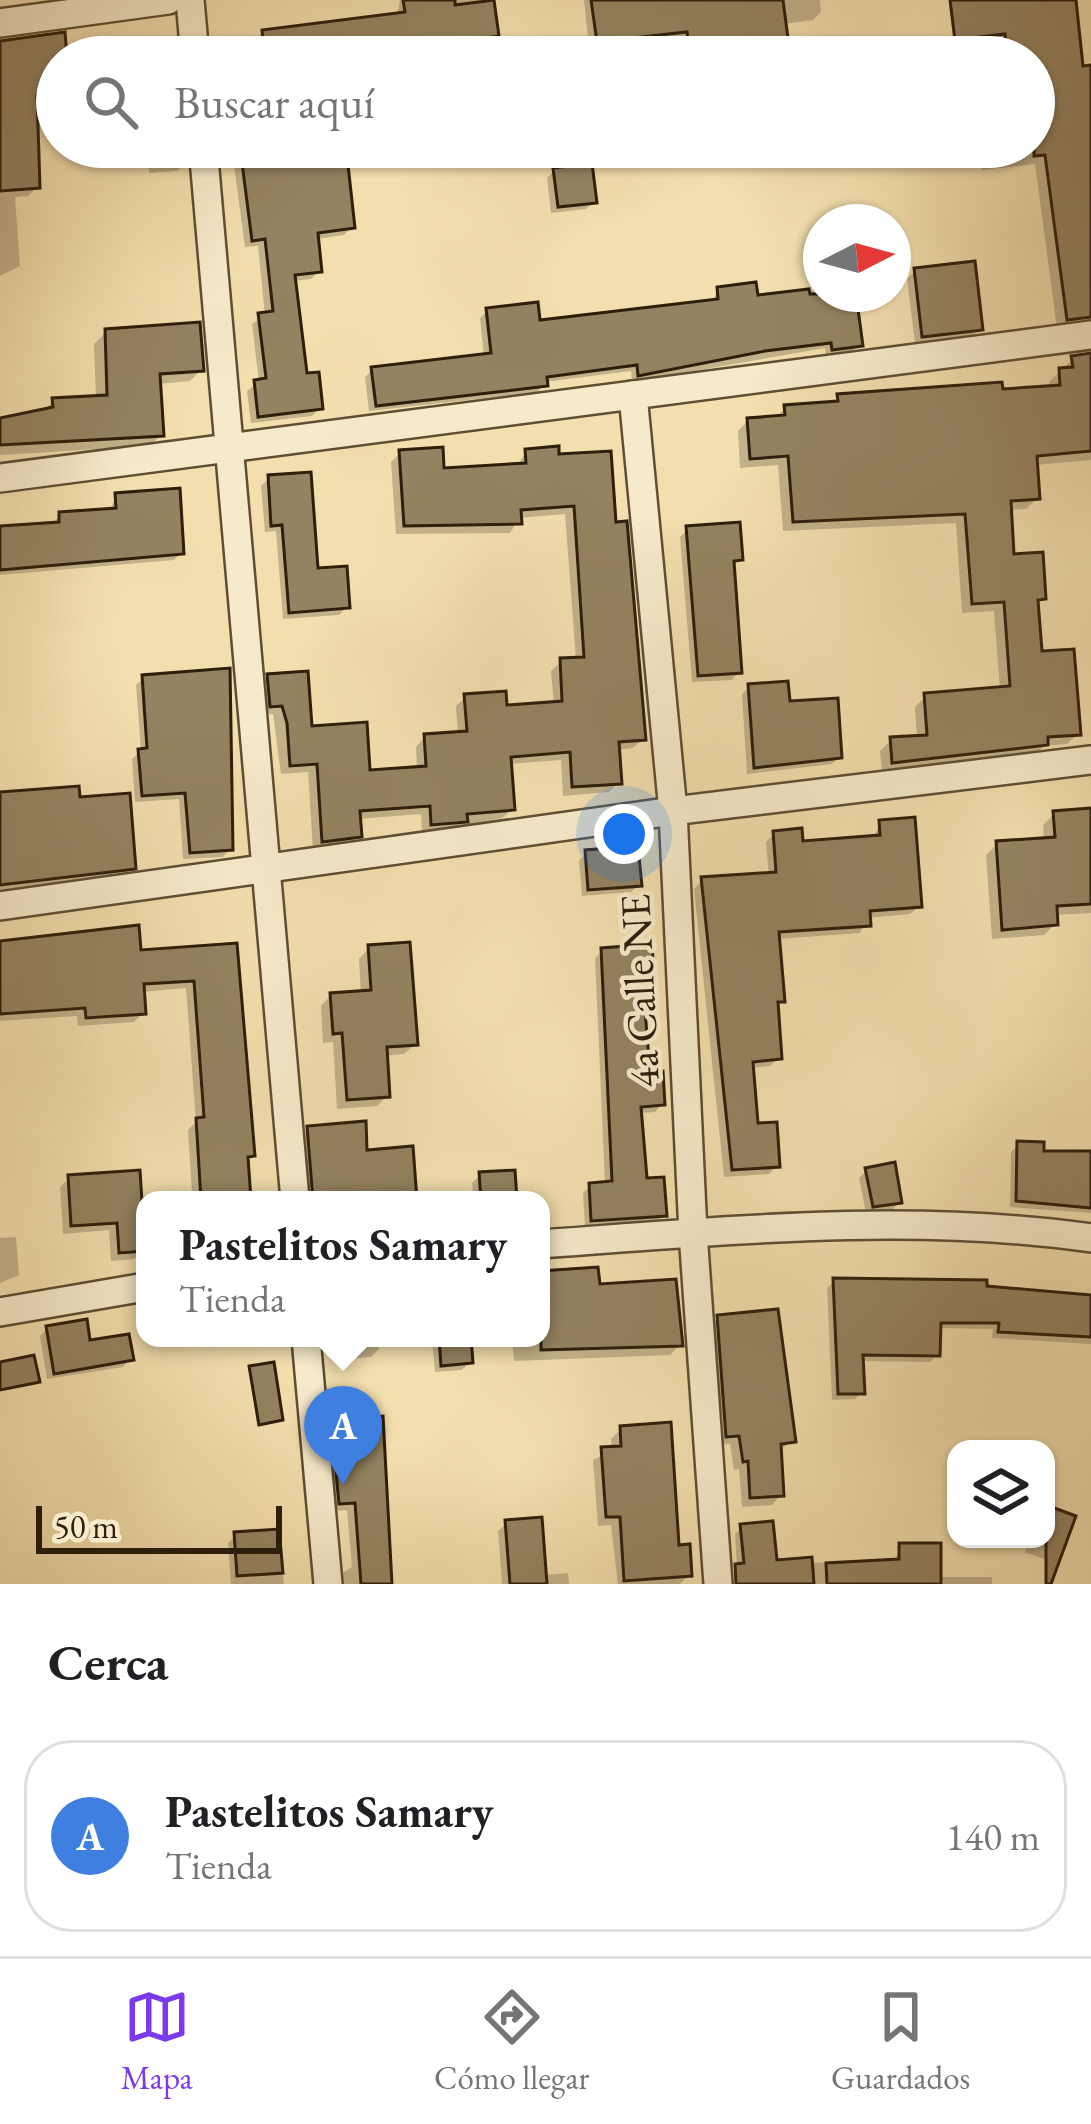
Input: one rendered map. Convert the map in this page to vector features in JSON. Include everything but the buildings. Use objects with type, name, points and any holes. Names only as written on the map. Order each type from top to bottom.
[{"type":"street","points":[[0,22],[40,9],[168,0]]},
{"type":"street","points":[[190,0],[193,36]]},
{"type":"street","points":[[205,168],[294,1191]]},
{"type":"street","points":[[0,478],[1091,335]]},
{"type":"street","name":"4a Calle NE","points":[[633,395],[673,811],[693,1233],[718,1584]]},
{"type":"street","points":[[0,906],[673,811],[1091,760]]},
{"type":"street","points":[[550,1243],[693,1233],[1007,1226],[1091,1238]]},
{"type":"street","points":[[0,1312],[136,1289]]},
{"type":"street","points":[[308,1347],[328,1584]]},
{"type":"place","name":"Pastelitos Samary","points":[[343,1485]]}]
